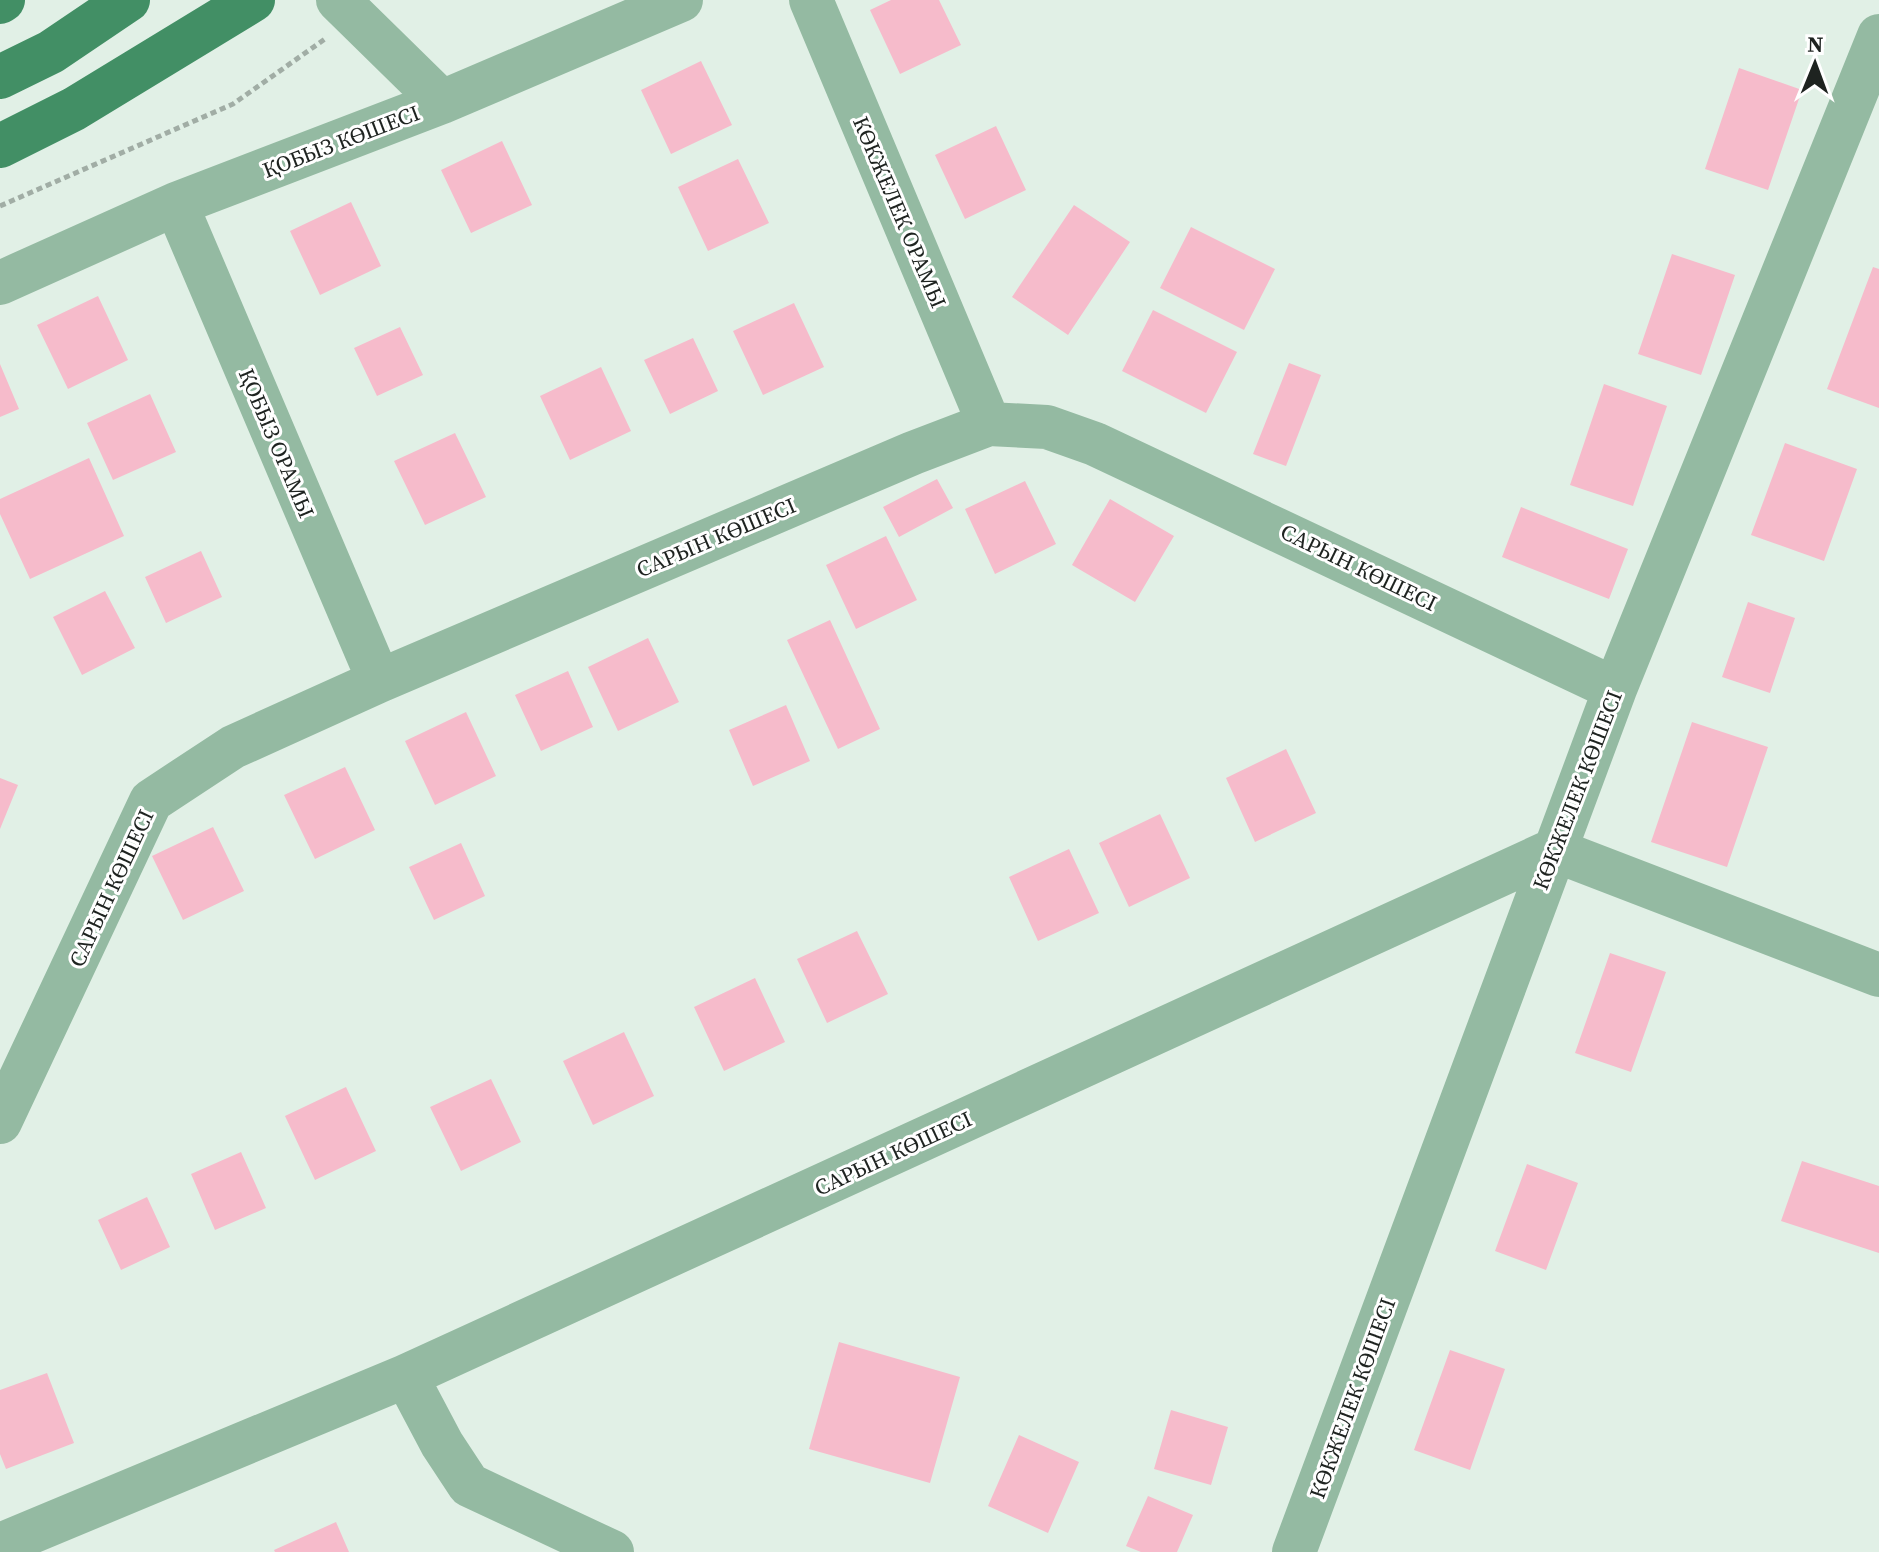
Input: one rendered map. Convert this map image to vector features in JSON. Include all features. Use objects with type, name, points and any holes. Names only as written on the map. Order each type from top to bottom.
[{"type":"main road","points":[[0,77],[51,52],[128,0]]},
{"type":"main road","points":[[0,146],[74,109],[253,0]]},
{"type":"street","name":"ҚОБЫЗ КӨШЕСІ","points":[[0,283],[176,204],[442,102],[681,0]]},
{"type":"street","name":"КӨКЖЕЛЕК ОРАМЫ","points":[[811,0],[989,424]]},
{"type":"street","points":[[344,6],[442,102]]},
{"type":"street","name":"КӨКЖЕЛЕК КӨШЕСІ","points":[[1294,1552],[1615,689],[1879,36]]},
{"type":"street","name":"ҚОБЫЗ ОРАМЫ","points":[[176,204],[379,681]]},
{"type":"street","name":"САРЫН КӨШЕСІ","points":[[0,1122],[151,801],[233,747],[379,681],[913,453],[989,424],[1047,427],[1095,444],[1615,689]]},
{"type":"street","points":[[1554,850],[1879,975]]},
{"type":"street","name":"САРЫН КӨШЕСІ","points":[[0,1545],[406,1376],[1554,850]]},
{"type":"street","points":[[406,1376],[442,1444],[469,1485],[612,1552]]},
{"type":"path","points":[[0,206],[233,104],[327,38],[344,6]]},
{"type":"building","points":[[891,0],[939,0],[961,45],[900,74],[870,10]]},
{"type":"building","points":[[701,61],[732,125],[671,154],[641,90]]},
{"type":"building","points":[[1739,68],[1802,90],[1768,190],[1705,169]]},
{"type":"building","points":[[996,126],[1026,190],[965,219],[935,155]]},
{"type":"building","points":[[502,141],[532,205],[471,233],[441,170]]},
{"type":"building","points":[[738,159],[769,223],[708,251],[678,187]]},
{"type":"building","points":[[351,202],[381,266],[320,295],[290,231]]},
{"type":"building","points":[[1074,205],[1130,242],[1068,335],[1012,297]]},
{"type":"building","points":[[1191,227],[1275,269],[1244,330],[1160,288]]},
{"type":"building","points":[[1672,254],[1735,275],[1701,375],[1638,354]]},
{"type":"building","points":[[1873,267],[1879,269],[1879,408],[1827,389]]},
{"type":"building","points":[[98,296],[128,360],[68,389],[37,325]]},
{"type":"building","points":[[794,303],[824,367],[763,395],[733,331]]},
{"type":"building","points":[[1153,310],[1237,352],[1206,413],[1122,371]]},
{"type":"building","points":[[400,327],[423,375],[377,396],[354,348]]},
{"type":"building","points":[[693,338],[718,391],[670,414],[644,360]]},
{"type":"building","points":[[1289,363],[1321,375],[1286,466],[1253,454]]},
{"type":"building","points":[[0,364],[19,409],[0,417]]},
{"type":"building","points":[[601,367],[631,431],[570,460],[540,396]]},
{"type":"building","points":[[1604,384],[1667,406],[1633,506],[1570,485]]},
{"type":"building","points":[[150,394],[176,452],[113,480],[87,423]]},
{"type":"building","points":[[455,433],[486,497],[425,525],[394,461]]},
{"type":"building","points":[[1785,443],[1857,469],[1824,561],[1751,535]]},
{"type":"building","points":[[89,458],[124,536],[30,579],[0,514],[0,499]]},
{"type":"building","points":[[937,479],[953,508],[899,537],[883,507]]},
{"type":"building","points":[[1025,481],[1056,544],[995,574],[965,509]]},
{"type":"building","points":[[1110,499],[1174,536],[1135,602],[1072,565]]},
{"type":"building","points":[[1521,507],[1628,549],[1609,599],[1502,557]]},
{"type":"building","points":[[886,536],[917,600],[856,629],[826,565]]},
{"type":"building","points":[[201,551],[222,597],[166,623],[145,577]]},
{"type":"building","points":[[105,591],[135,648],[82,675],[53,617]]},
{"type":"building","points":[[1748,602],[1795,618],[1770,693],[1722,677]]},
{"type":"building","points":[[830,620],[880,729],[838,749],[787,640]]},
{"type":"building","points":[[648,638],[679,702],[618,731],[588,667]]},
{"type":"building","points":[[568,671],[593,727],[541,751],[515,695]]},
{"type":"building","points":[[786,705],[810,761],[753,786],[729,730]]},
{"type":"building","points":[[466,712],[496,776],[435,805],[405,741]]},
{"type":"building","points":[[1692,722],[1768,747],[1727,867],[1651,842]]},
{"type":"building","points":[[1286,749],[1316,813],[1255,842],[1226,778]]},
{"type":"building","points":[[345,767],[375,830],[315,859],[284,795]]},
{"type":"building","points":[[0,778],[18,785],[0,829]]},
{"type":"building","points":[[1160,814],[1190,878],[1129,907],[1099,843]]},
{"type":"building","points":[[213,827],[244,891],[183,920],[152,856]]},
{"type":"building","points":[[461,843],[485,896],[434,920],[409,867]]},
{"type":"building","points":[[1069,849],[1099,913],[1038,941],[1009,877]]},
{"type":"building","points":[[857,931],[888,994],[827,1023],[797,959]]},
{"type":"building","points":[[1610,953],[1666,972],[1631,1072],[1575,1053]]},
{"type":"building","points":[[755,978],[785,1042],[724,1071],[694,1007]]},
{"type":"building","points":[[624,1032],[654,1096],[593,1125],[563,1061]]},
{"type":"building","points":[[491,1079],[521,1142],[461,1171],[430,1107]]},
{"type":"building","points":[[346,1087],[376,1151],[315,1180],[285,1116]]},
{"type":"building","points":[[241,1152],[266,1208],[215,1230],[191,1174]]},
{"type":"building","points":[[1802,1161],[1879,1186],[1879,1253],[1781,1221]]},
{"type":"building","points":[[1527,1164],[1578,1183],[1546,1270],[1495,1251]]},
{"type":"building","points":[[147,1197],[170,1247],[121,1270],[98,1220]]},
{"type":"building","points":[[839,1342],[960,1377],[930,1483],[809,1449]]},
{"type":"building","points":[[1450,1350],[1505,1369],[1470,1470],[1414,1450]]},
{"type":"building","points":[[47,1373],[74,1443],[6,1469],[0,1454],[0,1390]]},
{"type":"building","points":[[1171,1410],[1228,1427],[1211,1485],[1154,1469]]},
{"type":"building","points":[[1019,1435],[1079,1462],[1048,1533],[988,1506]]},
{"type":"building","points":[[1148,1496],[1193,1515],[1177,1552],[1141,1552],[1126,1546]]},
{"type":"building","points":[[336,1522],[349,1552],[274,1550]]}]
